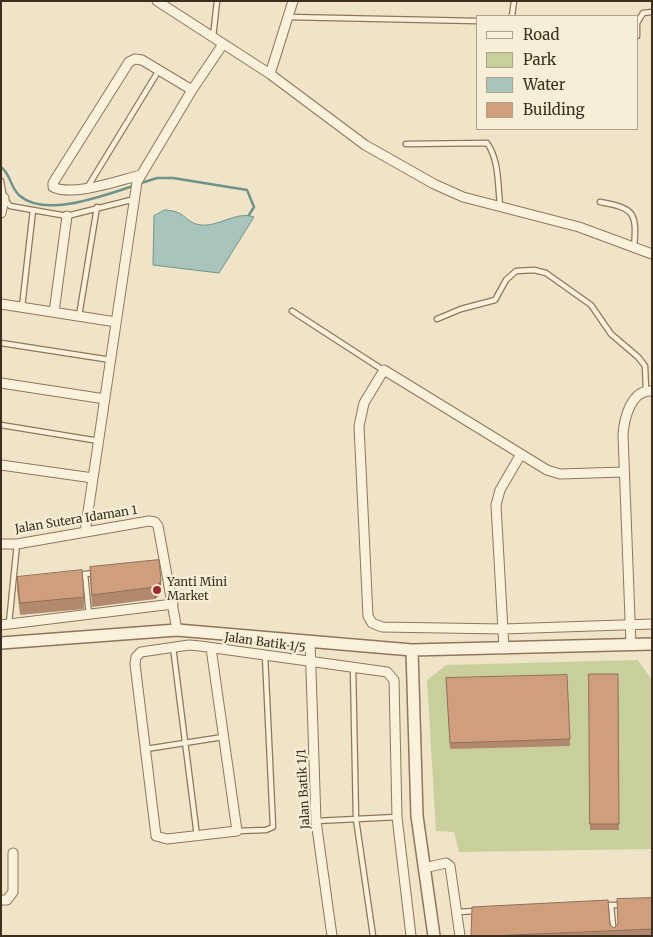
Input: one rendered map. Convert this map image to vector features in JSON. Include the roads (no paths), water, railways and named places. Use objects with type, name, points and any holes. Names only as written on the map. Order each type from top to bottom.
[{"type":"street","points":[[157,1],[270,74],[357,140],[404,168],[463,197],[579,227],[652,254]]},
{"type":"street","points":[[270,74],[293,1]]},
{"type":"street","points":[[85,532],[137,186],[192,90],[222,44]]},
{"type":"street","points":[[137,186],[58,190],[53,187],[53,183],[128,62],[135,59],[142,60],[192,90]]},
{"type":"street","points":[[1,213],[4,198]]},
{"type":"street","points":[[54,312],[67,216]]},
{"type":"street","points":[[1,304],[116,322]]},
{"type":"street","points":[[624,472],[560,474],[547,470],[384,370],[364,403],[359,426],[368,616],[372,623],[382,627],[503,629],[652,624]]},
{"type":"street","points":[[1,383],[105,399]]},
{"type":"street","points":[[631,645],[624,472],[624,423],[635,398],[649,391]]},
{"type":"street","points":[[504,649],[496,505],[500,490],[521,454]]},
{"type":"street","points":[[1,465],[93,478]]},
{"type":"street","name":"Jalan Sutera Idaman 1","points":[[1,544],[18,544],[149,521],[155,522],[158,526],[161,564],[173,604]]},
{"type":"street","points":[[5,625],[173,604],[177,630]]},
{"type":"street","points":[[1,643],[177,630],[412,650],[652,644]]},
{"type":"street","name":"Jalan Batik 1/1","points":[[310,641],[316,820],[332,936]]},
{"type":"street","name":"Jalan Batik 1/5","points":[[237,831],[167,839],[156,836],[135,664],[136,657],[141,652],[189,645],[387,672],[394,680],[397,817],[411,936]]},
{"type":"street","points":[[211,648],[222,737],[237,831]]},
{"type":"street","points":[[412,650],[417,816],[434,936]]},
{"type":"street","points":[[1,900],[7,900],[13,892],[13,853]]},
{"type":"street","points":[[424,868],[446,864],[450,866],[460,936]]},
{"type":"lane","points":[[213,38],[217,1]]},
{"type":"lane","points":[[512,15],[514,1]]},
{"type":"lane","points":[[638,30],[640,17],[643,14],[652,12]]},
{"type":"lane","points":[[288,17],[476,21]]},
{"type":"lane","points":[[86,189],[159,70]]},
{"type":"lane","points":[[406,144],[487,143],[491,149],[496,166],[500,206]]},
{"type":"lane","points":[[1,181],[4,198],[10,206],[67,216],[97,207],[137,186]]},
{"type":"lane","points":[[600,202],[626,208],[634,215],[636,225],[634,248]]},
{"type":"lane","points":[[79,316],[97,207]]},
{"type":"lane","points":[[22,307],[33,210]]},
{"type":"lane","points":[[437,319],[461,308],[495,300],[506,280],[516,271],[534,270],[546,273],[591,306],[611,334],[638,357],[644,366],[649,391]]},
{"type":"lane","points":[[292,311],[384,370]]},
{"type":"lane","points":[[1,343],[111,360]]},
{"type":"lane","points":[[1,425],[99,441]]},
{"type":"lane","points":[[5,625],[18,544]]},
{"type":"lane","points":[[67,576],[103,572]]},
{"type":"lane","points":[[85,574],[89,615]]},
{"type":"lane","points":[[13,583],[22,582]]},
{"type":"lane","points":[[173,647],[197,836]]},
{"type":"lane","points":[[237,831],[266,830],[273,827],[265,655]]},
{"type":"lane","points":[[353,668],[356,819],[373,936]]},
{"type":"lane","points":[[146,749],[222,737]]},
{"type":"lane","points":[[316,820],[397,817]]},
{"type":"lane","points":[[611,905],[614,936]]},
{"type":"lane","points":[[592,906],[627,905]]},
{"type":"lane","points":[[457,912],[486,911]]},
{"type":"water","points":[[165,210],[177,212],[196,224],[203,225],[240,216],[254,217],[219,273],[153,265],[154,216]]},
{"type":"waterway","points":[[1,167],[7,173],[14,189],[20,196],[31,202],[45,205],[76,203],[133,186]]},
{"type":"waterway","points":[[138,184],[157,178],[173,178],[247,190],[254,207],[249,215]]},
{"type":"place","name":"Yanti Mini Market","points":[[157,590]]}]
